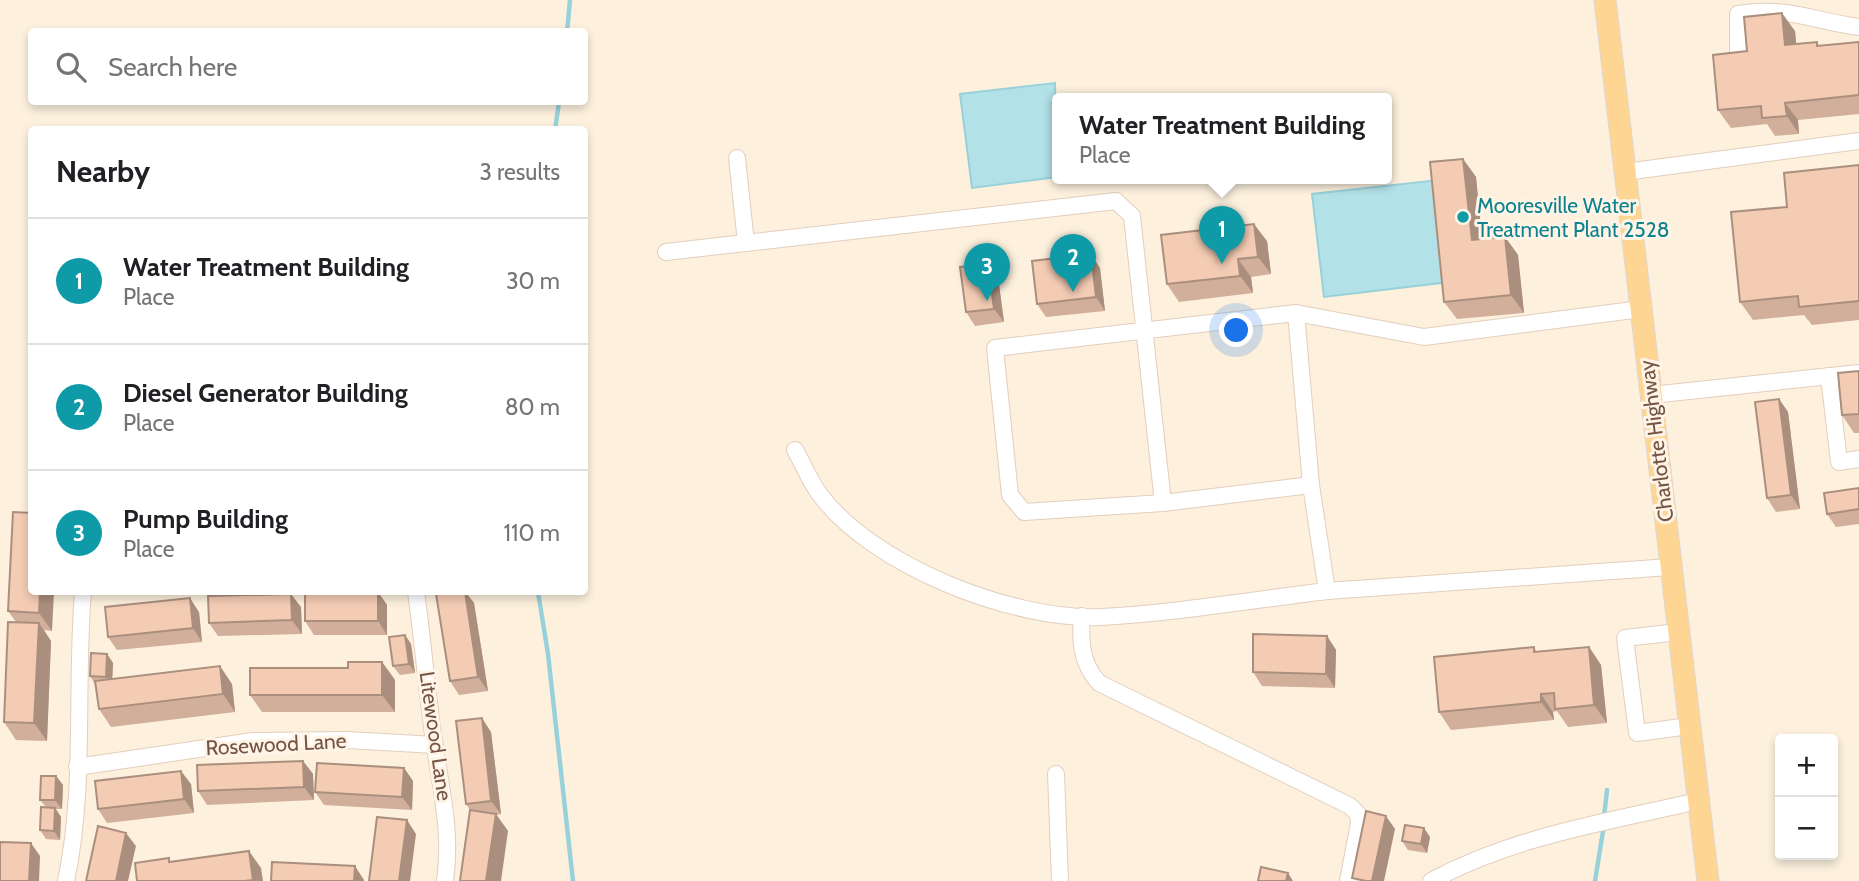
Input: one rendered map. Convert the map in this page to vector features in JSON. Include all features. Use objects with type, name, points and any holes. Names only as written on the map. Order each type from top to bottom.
[{"type":"main road","name":"Charlotte Highway","points":[[1605,0],[1708,881]]},
{"type":"street","points":[[1738,58],[1738,14],[1796,12],[1834,24],[1859,27]]},
{"type":"street","points":[[1625,172],[1859,141]]},
{"type":"street","points":[[737,158],[746,243]]},
{"type":"street","points":[[666,252],[1116,201],[1132,216],[1163,503]]},
{"type":"street","points":[[1311,485],[1163,503],[1024,512],[1010,495],[995,348],[1296,313],[1424,337],[1641,309]]},
{"type":"street","points":[[1296,313],[1311,485],[1327,591]]},
{"type":"street","points":[[1651,395],[1859,373]]},
{"type":"street","points":[[1829,376],[1839,462],[1859,459]]},
{"type":"street","points":[[795,450],[819,493],[870,542],[957,589],[1042,614],[1100,617],[1327,591],[1670,566]]},
{"type":"street","points":[[66,881],[77,766],[78,646],[83,595]]},
{"type":"street","name":"Litewood Lane","points":[[416,595],[435,745],[449,830],[445,881]]},
{"type":"street","points":[[1082,616],[1083,657],[1089,673],[1099,683],[1350,806],[1358,814],[1359,823],[1348,881]]},
{"type":"street","points":[[1678,632],[1625,638],[1637,733],[1689,726]]},
{"type":"street","name":"Rosewood Lane","points":[[77,766],[253,741],[348,740],[435,745]]},
{"type":"street","points":[[1055,774],[1060,881]]},
{"type":"street","points":[[1431,881],[1473,858],[1526,841],[1698,801]]},
{"type":"water","points":[[1055,83],[1055,93],[1052,93],[1052,178],[972,188],[960,94]]},
{"type":"water","points":[[1439,180],[1449,282],[1324,297],[1312,194]]},
{"type":"building","points":[[1782,13],[1785,45],[1817,42],[1817,46],[1859,42],[1859,95],[1785,103],[1787,116],[1762,118],[1761,106],[1718,110],[1713,55],[1747,51],[1744,17]]},
{"type":"building","name":"Mooresville Water Treatment Plant 2528","points":[[1463,159],[1472,240],[1505,237],[1511,295],[1444,302],[1430,162]]},
{"type":"building","points":[[1859,165],[1859,301],[1799,307],[1798,296],[1740,302],[1731,212],[1787,207],[1784,173]]},
{"type":"building","points":[[1254,224],[1258,257],[1238,259],[1240,276],[1167,284],[1161,235]]},
{"type":"building","points":[[1091,254],[1096,297],[1037,304],[1032,261]]},
{"type":"building","points":[[988,264],[994,309],[966,312],[960,267]]},
{"type":"building","points":[[1859,371],[1859,414],[1842,415],[1838,373]]},
{"type":"building","points":[[1779,399],[1791,495],[1767,498],[1755,402]]},
{"type":"building","points":[[1859,488],[1859,509],[1827,514],[1824,493]]},
{"type":"building","points":[[13,512],[28,513],[28,595],[40,595],[39,613],[8,611]]},
{"type":"building","points":[[291,595],[292,620],[209,623],[208,596]]},
{"type":"building","points":[[305,595],[378,595],[378,621],[305,621]]},
{"type":"building","points":[[436,595],[465,595],[478,677],[450,681]]},
{"type":"building","points":[[190,598],[193,628],[108,637],[105,607]]},
{"type":"building","points":[[8,622],[39,623],[34,723],[4,722]]},
{"type":"building","points":[[1253,634],[1327,636],[1326,674],[1253,672]]},
{"type":"building","points":[[405,635],[409,664],[393,666],[389,637]]},
{"type":"building","points":[[1534,647],[1534,652],[1589,647],[1594,705],[1555,709],[1554,693],[1541,694],[1541,702],[1439,712],[1434,657]]},
{"type":"building","points":[[91,653],[107,654],[106,677],[90,676]]},
{"type":"building","points":[[348,662],[382,662],[382,695],[250,695],[250,668],[348,668]]},
{"type":"building","points":[[220,666],[223,694],[99,709],[95,681]]},
{"type":"building","points":[[482,718],[491,801],[466,804],[456,721]]},
{"type":"building","points":[[303,761],[304,787],[198,791],[197,765]]},
{"type":"building","points":[[317,763],[404,768],[402,797],[315,792]]},
{"type":"building","points":[[181,771],[184,799],[98,809],[95,781]]},
{"type":"building","points":[[41,776],[56,776],[55,800],[40,800]]},
{"type":"building","points":[[41,807],[55,808],[54,831],[40,830]]},
{"type":"building","points":[[470,810],[496,814],[486,881],[460,881]]},
{"type":"building","points":[[1366,811],[1386,816],[1372,881],[1352,878]]},
{"type":"building","points":[[377,817],[407,820],[399,881],[369,881]]},
{"type":"building","points":[[1405,825],[1424,828],[1421,844],[1402,841]]},
{"type":"building","points":[[98,826],[126,833],[116,881],[86,881]]},
{"type":"building","points":[[0,842],[31,843],[29,881],[0,881]]},
{"type":"building","points":[[249,851],[253,880],[137,881],[135,863],[169,858],[169,862]]},
{"type":"building","points":[[272,862],[355,866],[354,881],[271,881]]},
{"type":"building","points":[[1261,867],[1288,873],[1286,881],[1258,881]]},
{"type":"waterway","points":[[567,28],[570,0]]},
{"type":"waterway","points":[[556,126],[559,105]]},
{"type":"waterway","points":[[538,595],[548,654],[573,881]]},
{"type":"waterway","points":[[1604,817],[1607,790]]},
{"type":"waterway","points":[[1595,881],[1604,825]]},
{"type":"place","name":"Mooresville Water Treatment Plant 2528","points":[[1463,217]]},
{"type":"place","name":"Water Treatment Building","points":[[1222,264]]},
{"type":"place","name":"Diesel Generator Building","points":[[1073,292]]},
{"type":"place","name":"Pump Building","points":[[987,301]]}]
